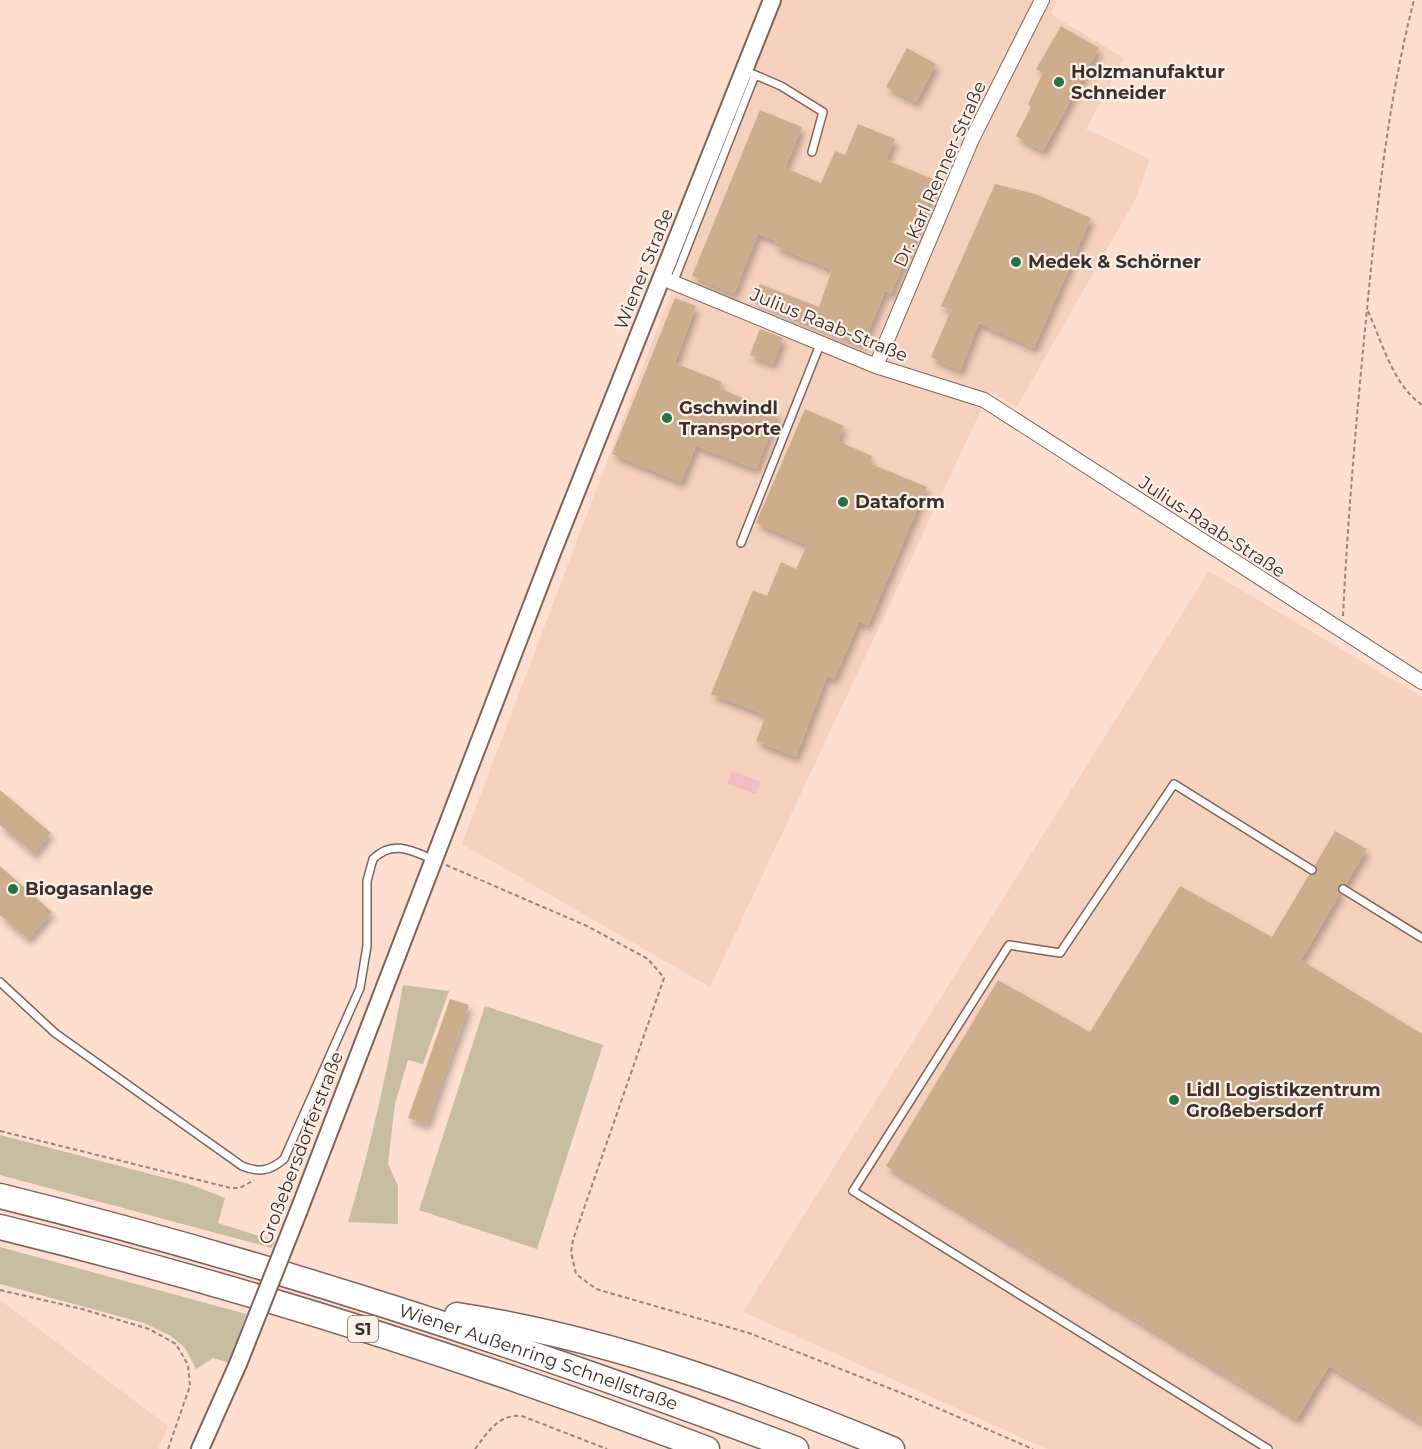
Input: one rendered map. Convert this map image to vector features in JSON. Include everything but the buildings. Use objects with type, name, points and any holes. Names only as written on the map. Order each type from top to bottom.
[{"type":"highway","name":"Wiener Außenring Schnellstraße","points":[[0,1196],[149,1234],[377,1302],[545,1356],[796,1449]]},
{"type":"highway","name":"Wiener Außenring Schnellstraße","points":[[0,1227],[333,1319],[534,1386],[707,1449]]},
{"type":"highway","points":[[377,1302],[502,1322],[612,1349],[732,1386],[892,1449]]},
{"type":"street","name":"Wiener Straße","points":[[432,860],[552,553],[667,281],[750,72],[772,0]]},
{"type":"street","name":"Dr. Karl Renner-Straße","points":[[876,366],[972,139],[1042,0]]},
{"type":"street","name":"Julius Raab-Straße","points":[[667,281],[876,366],[984,400]]},
{"type":"street","name":"Julius-Raab-Straße","points":[[984,400],[1342,633],[1422,682]]},
{"type":"street","name":"Großebersdorferstraße","points":[[200,1449],[299,1210],[432,860]]},
{"type":"lane","points":[[750,72],[781,86],[823,112],[812,152]]},
{"type":"lane","points":[[741,543],[821,342]]},
{"type":"lane","points":[[1268,1449],[853,1191],[1009,945],[1059,953],[1174,784],[1312,870]]},
{"type":"lane","points":[[0,982],[56,1033],[243,1166],[261,1171],[271,1169],[284,1159],[360,988],[367,946],[367,881],[373,859],[389,848],[399,848],[432,860]]},
{"type":"lane","points":[[1343,889],[1422,938]]},
{"type":"path","points":[[1342,633],[1349,490],[1377,199],[1401,48],[1414,0]]},
{"type":"path","points":[[1367,309],[1395,372],[1413,399],[1422,405]]},
{"type":"path","points":[[432,860],[587,926],[648,959],[664,978],[573,1240],[571,1252],[576,1275],[596,1289],[748,1333],[914,1398],[1033,1449]]},
{"type":"path","points":[[0,1131],[231,1188],[251,1184],[261,1171]]},
{"type":"path","points":[[0,1290],[149,1329],[176,1344],[188,1365],[190,1386],[168,1449]]},
{"type":"path","points":[[476,1449],[501,1419],[513,1415],[522,1416],[607,1449]]},
{"type":"shaded area","points":[[782,0],[1057,0],[1051,14],[1124,58],[1086,129],[1150,159],[1136,198],[1017,407],[990,391],[710,987],[462,844]]},
{"type":"shaded area","points":[[1209,571],[1422,697],[1422,1449],[1047,1449],[743,1312]]},
{"type":"shaded area","points":[[732,771],[761,782],[756,794],[727,784]]},
{"type":"shaded area","points":[[403,985],[449,991],[423,1064],[408,1060],[395,1104],[388,1164],[398,1186],[398,1224],[348,1222],[379,1104]]},
{"type":"shaded area","points":[[485,1006],[603,1045],[537,1249],[419,1210]]},
{"type":"shaded area","points":[[0,1135],[189,1184],[225,1198],[218,1223],[275,1241],[272,1248],[0,1175]]},
{"type":"shaded area","points":[[0,1247],[246,1314],[229,1363],[213,1358],[196,1369],[185,1348],[171,1336],[144,1323],[0,1284]]},
{"type":"shaded area","points":[[0,1300],[168,1426],[158,1449],[0,1449]]},
{"type":"place","name":"Holzmanufaktur Schneider","points":[[1059,82]]},
{"type":"place","name":"Medek & Schörner","points":[[1016,262]]},
{"type":"place","name":"Gschwindl Transporte","points":[[667,418]]},
{"type":"place","name":"Dataform","points":[[843,502]]},
{"type":"place","name":"Biogasanlage","points":[[13,889]]},
{"type":"place","name":"Lidl Logistikzentrum Großebersdorf","points":[[1174,1100]]}]
